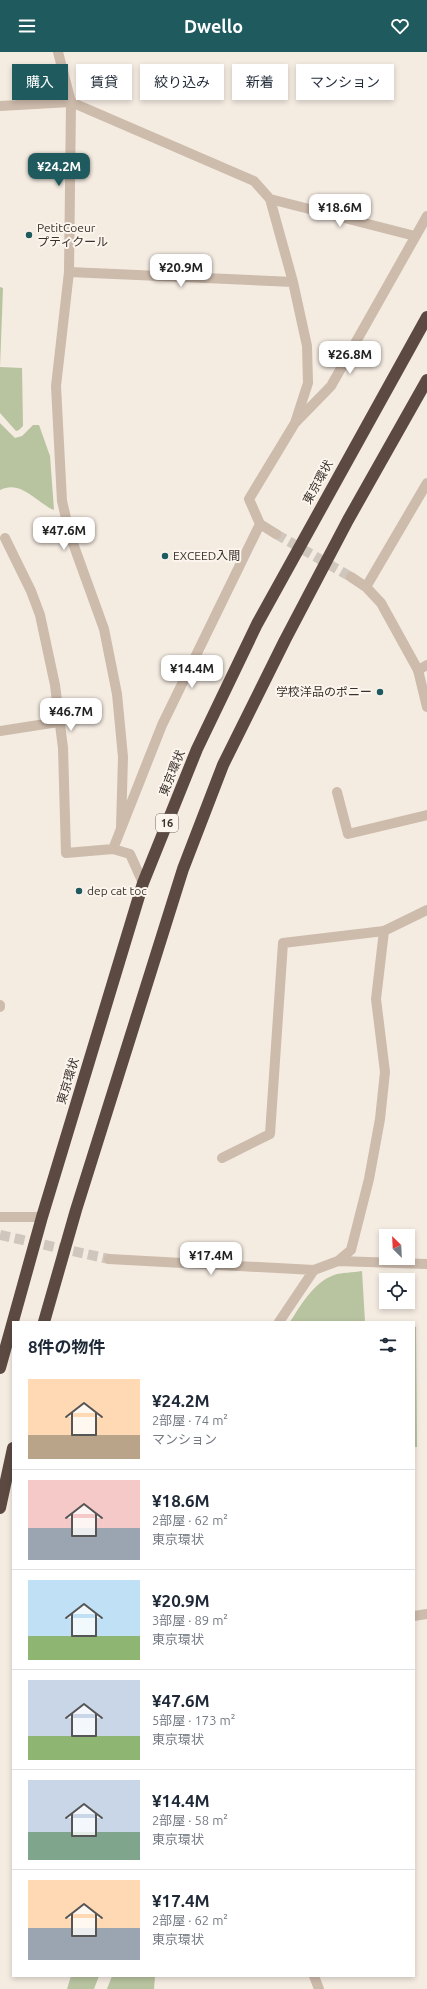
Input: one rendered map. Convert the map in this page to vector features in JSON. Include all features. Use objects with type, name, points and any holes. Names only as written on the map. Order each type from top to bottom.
[{"type":"highway","name":"東京環状","points":[[13,1321],[42,1217],[142,883],[197,749],[257,624],[427,316]]},
{"type":"highway","name":"16","points":[[44,1321],[79,1202],[183,869],[223,765],[285,640],[348,520],[427,380]]},
{"type":"highway","name":"東京環状","points":[[0,1368],[12,1325]]},
{"type":"highway","points":[[0,1508],[12,1453]]},
{"type":"street","points":[[58,52],[71,102],[69,272],[56,386],[62,501],[70,535],[104,629],[117,694],[123,757],[121,828]]},
{"type":"street","points":[[0,106],[71,102],[254,181],[270,199],[293,282],[307,346],[308,384],[295,423],[250,499],[260,524],[276,534]]},
{"type":"street","points":[[270,199],[415,236]]},
{"type":"street","points":[[295,423],[330,386],[427,216]]},
{"type":"street","points":[[69,272],[293,282]]},
{"type":"street","points":[[366,587],[427,483]]},
{"type":"street","points":[[113,849],[162,725],[260,524]]},
{"type":"street","points":[[4,538],[31,591],[40,615],[55,685],[58,722],[63,748],[66,853],[113,849],[130,854],[142,883]]},
{"type":"street","points":[[350,577],[366,587],[381,603],[423,667],[427,707]]},
{"type":"street","points":[[0,731],[58,722]]},
{"type":"street","points":[[337,792],[348,834],[427,815]]},
{"type":"street","points":[[222,1158],[270,1134],[283,943],[384,931],[427,910]]},
{"type":"street","points":[[109,1259],[314,1270],[338,1261],[351,1250],[369,1179],[380,1119],[385,1072],[376,999],[384,931]]},
{"type":"street","points":[[0,1216],[42,1217]]},
{"type":"street","points":[[338,1261],[427,1264]]},
{"type":"street","points":[[280,1321],[314,1270]]},
{"type":"street","points":[[415,1616],[427,1614]]},
{"type":"street","points":[[314,1977],[318,1989]]},
{"type":"green space","points":[[0,287],[3,288],[0,367]]},
{"type":"green space","points":[[0,367],[22,368],[23,426],[16,431],[0,413]]},
{"type":"green space","points":[[0,423],[15,438],[22,436],[33,425],[39,425],[50,456],[54,510],[22,490],[8,487],[0,490]]},
{"type":"green space","points":[[362,1271],[365,1321],[291,1321],[308,1295],[320,1283],[337,1274]]},
{"type":"green space","points":[[415,1327],[416,1327],[417,1447],[415,1447]]},
{"type":"green space","points":[[71,1977],[99,1977],[94,1989],[67,1989]]},
{"type":"green space","points":[[112,1977],[155,1977],[154,1989],[107,1989]]},
{"type":"tunnel","points":[[276,534],[351,577]]},
{"type":"tunnel","points":[[0,1235],[109,1259]]},
{"type":"place","name":"PetitCoeur プティクール","points":[[29,235]]},
{"type":"place","name":"EXCEED入間","points":[[165,556]]},
{"type":"place","name":"学校洋品のポニー","points":[[380,692]]},
{"type":"place","name":"dep cat toc","points":[[79,891]]}]
